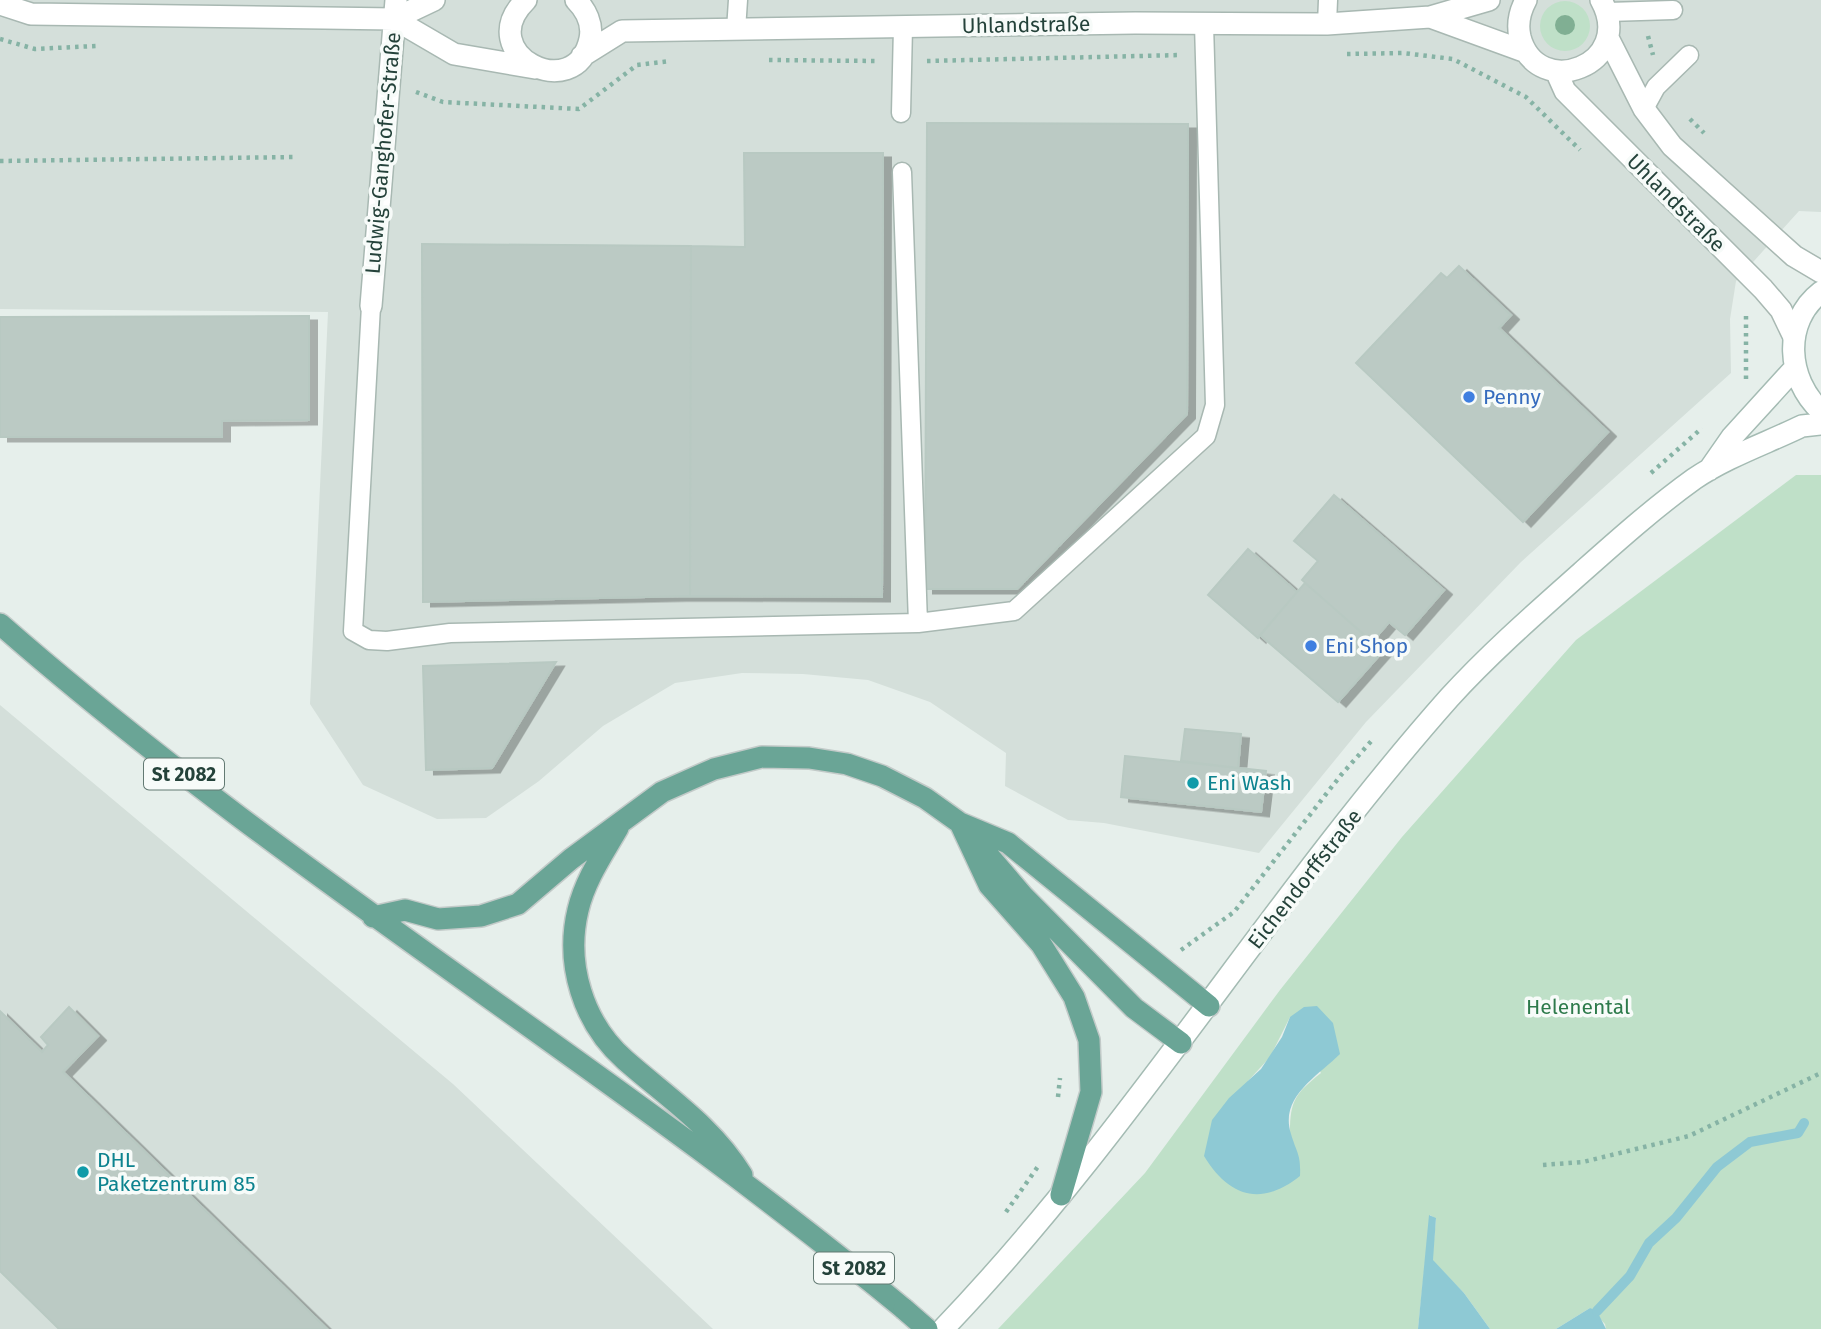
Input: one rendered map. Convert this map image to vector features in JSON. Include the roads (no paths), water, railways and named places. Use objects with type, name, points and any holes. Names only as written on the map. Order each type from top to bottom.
[{"type":"main road","name":"St 2082","points":[[0,624],[109,716],[373,916],[804,1226],[928,1329]]},
{"type":"main road","points":[[373,916],[405,911],[438,919],[481,916],[517,904],[662,792],[714,769],[762,757],[809,758],[859,768],[882,776],[925,798],[960,823],[1008,843],[1209,1006]]},
{"type":"main road","points":[[623,820],[592,873],[578,909],[572,950],[579,986],[595,1025],[623,1058],[666,1092],[725,1146],[749,1185]]},
{"type":"main road","points":[[960,823],[1024,897],[1134,1008],[1181,1043]]},
{"type":"main road","points":[[960,823],[989,885],[1041,944],[1073,997],[1088,1040],[1091,1092],[1061,1195]]},
{"type":"street","points":[[0,4],[31,14],[395,10],[435,0]]},
{"type":"street","points":[[526,0],[513,18],[512,38],[520,57],[537,69]]},
{"type":"street","name":"Uhlandstraße","points":[[622,31],[1327,24],[1430,17],[1489,0]]},
{"type":"street","points":[[1526,0],[1519,22],[1526,52]]},
{"type":"street","points":[[395,10],[454,54],[537,69],[562,70],[622,31],[577,1]]},
{"type":"street","points":[[577,1],[589,18],[591,28],[590,38],[582,56]]},
{"type":"street","name":"Uhlandstraße","points":[[1605,6],[1608,38],[1644,109],[1672,146],[1794,256],[1821,272]]},
{"type":"street","name":"Ludwig-Ganghofer-Straße","points":[[371,306],[395,10]]},
{"type":"street","name":"Uhlandstraße","points":[[1430,17],[1526,52],[1541,65],[1556,71],[1565,91],[1763,289],[1781,310],[1794,337]]},
{"type":"street","points":[[1556,71],[1588,65],[1597,57],[1608,38]]},
{"type":"street","points":[[1821,292],[1802,314],[1794,337],[1794,369],[1804,391],[1821,411]]},
{"type":"street","name":"Eichendorffstraße","points":[[1709,470],[1732,437],[1794,369]]},
{"type":"street","name":"Eichendorffstraße","points":[[943,1329],[989,1281],[1061,1195],[1181,1043],[1320,858],[1450,697],[1524,624],[1611,547],[1709,470],[1802,426],[1821,424]]},
{"type":"lane","points":[[736,30],[738,0]]},
{"type":"lane","points":[[1327,24],[1328,0]]},
{"type":"lane","points":[[1605,6],[1673,10]]},
{"type":"lane","points":[[371,306],[353,631],[369,640],[387,641],[450,633],[918,623],[1014,611],[1206,436],[1214,405],[1203,24]]},
{"type":"lane","points":[[901,113],[903,27]]},
{"type":"lane","points":[[1644,109],[1656,87],[1689,55]]},
{"type":"lane","points":[[902,172],[918,623]]},
{"type":"water","points":[[1317,1006],[1333,1023],[1340,1054],[1303,1088],[1290,1109],[1289,1121],[1299,1158],[1300,1176],[1272,1192],[1259,1194],[1235,1189],[1224,1181],[1204,1156],[1212,1120],[1229,1098],[1261,1069],[1282,1037],[1290,1017],[1304,1007]]},
{"type":"water","points":[[1429,1215],[1436,1218],[1433,1260],[1464,1293],[1490,1329],[1418,1329]]},
{"type":"water","points":[[1590,1308],[1597,1311],[1606,1329],[1556,1329]]},
{"type":"waterway","points":[[1597,1311],[1630,1276],[1649,1243],[1676,1218],[1717,1167],[1750,1142],[1798,1133],[1804,1123]]},
{"type":"place","name":"Penny","points":[[1469,397]]},
{"type":"place","name":"Eni Shop","points":[[1311,646]]},
{"type":"place","name":"Eni Wash","points":[[1193,783]]},
{"type":"place","name":"DHL Paketzentrum 85","points":[[83,1172]]},
{"type":"park label","name":"Helenental","points":[[1578,1007]]}]
